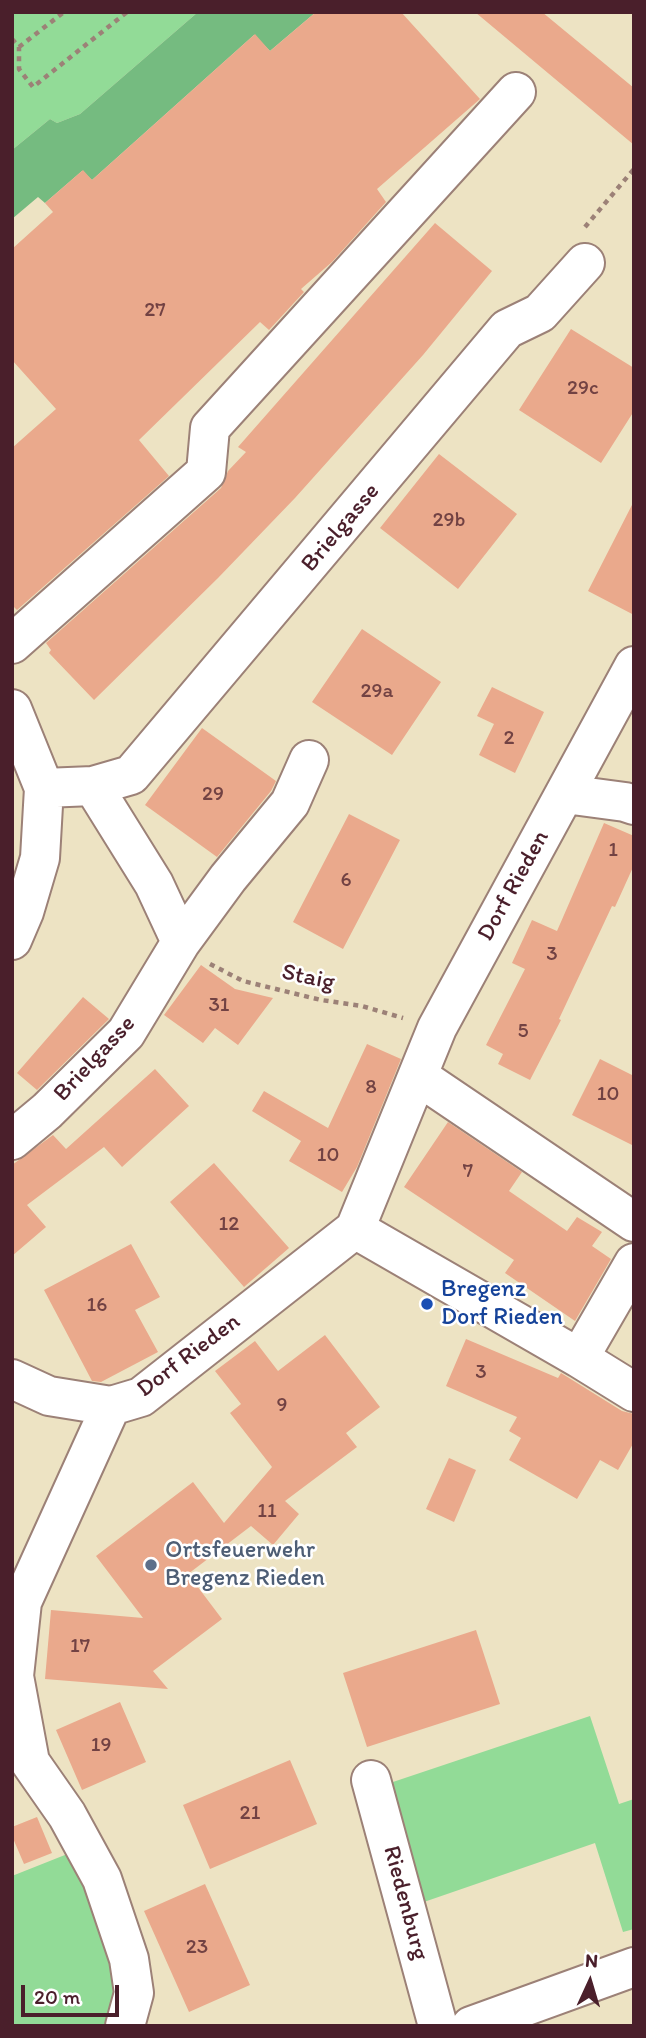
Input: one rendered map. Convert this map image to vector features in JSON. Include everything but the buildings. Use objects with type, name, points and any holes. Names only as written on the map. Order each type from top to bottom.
[{"type":"street","points":[[12,644],[206,472],[209,428],[516,92]]},
{"type":"street","name":"Brielgasse","points":[[44,789],[93,786],[131,775],[507,329],[540,313],[584,246]]},
{"type":"street","name":"Dorf Rieden","points":[[125,2026],[134,1993],[129,1959],[102,1879],[67,1815],[30,1762],[14,1676],[22,1602],[111,1406],[141,1397],[355,1229],[437,1028],[634,666]]},
{"type":"street","points":[[12,709],[44,789],[40,858],[24,912],[12,940]]},
{"type":"street","name":"Brielgasse","points":[[12,1140],[47,1111],[126,1033],[181,942],[228,877],[290,803],[309,760]]},
{"type":"street","points":[[93,786],[154,884],[181,942]]},
{"type":"street","points":[[565,794],[634,805]]},
{"type":"street","points":[[418,1076],[634,1222]]},
{"type":"street","points":[[355,1229],[634,1392]]},
{"type":"street","points":[[579,1358],[634,1263]]},
{"type":"street","points":[[12,1379],[49,1396],[111,1406]]},
{"type":"street","name":"Riedenburg","points":[[372,1780],[438,2026]]},
{"type":"street","points":[[471,2026],[629,1970]]},
{"type":"street","points":[[543,2026],[629,1970]]},
{"type":"path","points":[[19,47],[64,12]]},
{"type":"path","points":[[12,38],[19,47],[19,69],[33,87],[127,12]]},
{"type":"path","points":[[584,246],[634,169]]},
{"type":"path","name":"Staig","points":[[181,942],[205,961],[243,981],[321,1000],[362,1006],[437,1028]]},
{"type":"green space","points":[[12,12],[198,12],[80,114],[57,123],[50,119],[12,150]]},
{"type":"green space","points":[[198,12],[316,12],[270,51],[254,35],[92,180],[82,171],[45,203],[38,197],[12,219],[12,150],[50,119],[57,123],[80,114]]},
{"type":"green space","points":[[590,1716],[619,1804],[634,1799],[634,1929],[623,1932],[595,1843],[421,1903],[381,1786]]},
{"type":"green space","points":[[80,1849],[122,1960],[118,2026],[12,2026],[12,1876]]},
{"type":"place","name":"Bregenz Dorf Rieden","points":[[427,1304]]},
{"type":"place","name":"Ortsfeuerwehr Bregenz Rieden","points":[[151,1565]]}]
